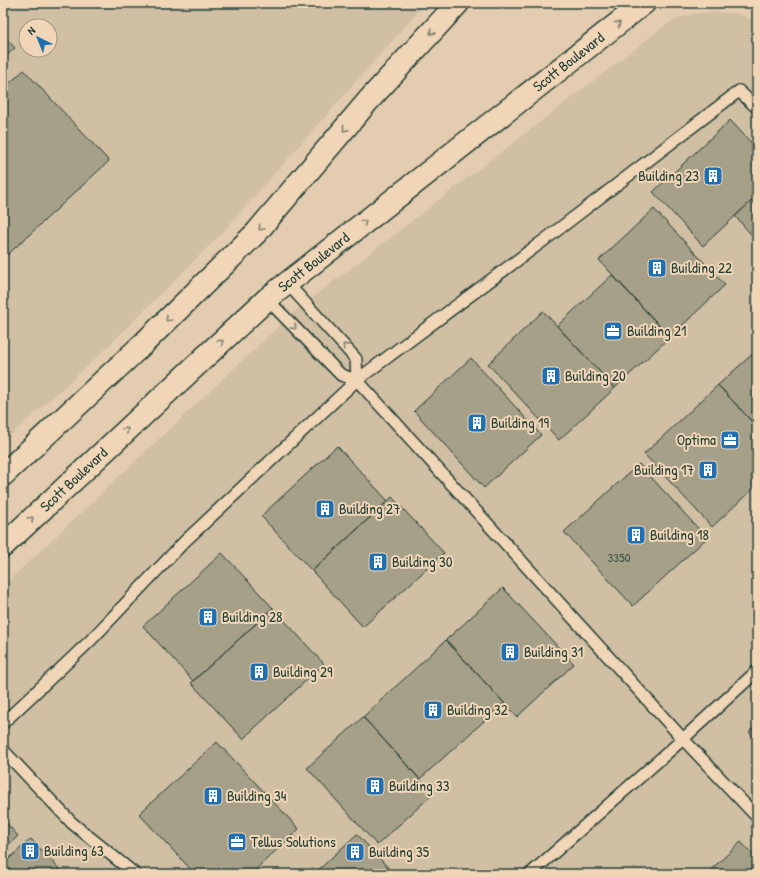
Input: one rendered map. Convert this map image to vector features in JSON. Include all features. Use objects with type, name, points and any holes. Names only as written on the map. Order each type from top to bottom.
[{"type":"main road","points":[[3,475],[145,342],[256,233],[368,101],[458,3]]},
{"type":"main road","name":"Scott Boulevard","points":[[3,546],[287,282],[644,3]]},
{"type":"lane","points":[[3,723],[90,641],[184,542],[357,380],[551,236],[738,91],[757,108]]},
{"type":"lane","points":[[287,282],[356,359],[357,380]]},
{"type":"lane","points":[[267,299],[341,374],[357,380],[683,739],[757,817]]},
{"type":"lane","points":[[530,874],[683,739],[757,671]]},
{"type":"lane","points":[[3,750],[72,823],[135,874]]},
{"type":"shaded area","points":[[3,3],[426,3],[220,235],[95,359],[3,442]]},
{"type":"shaded area","points":[[705,12],[736,13],[757,23],[757,874],[3,874],[3,586],[294,312],[667,24],[684,16]]},
{"type":"building","points":[[3,35],[15,48],[3,59]]},
{"type":"building","points":[[24,70],[109,161],[3,259],[3,89]]},
{"type":"building","name":"Building 23","points":[[730,120],[757,149],[757,196],[703,246],[653,192]]},
{"type":"building","points":[[757,196],[757,241],[735,216]]},
{"type":"building","name":"Building 22","points":[[654,209],[725,285],[670,337],[599,260]]},
{"type":"building","name":"Building 21","points":[[612,275],[670,337],[615,388],[557,326]]},
{"type":"building","name":"Building 20","points":[[543,311],[615,388],[559,440],[488,364]]},
{"type":"building","points":[[757,350],[757,427],[718,385]]},
{"type":"building","name":"Building 19","points":[[471,358],[541,435],[484,488],[414,411]]},
{"type":"building","name":"Building 17","points":[[718,385],[757,427],[757,485],[712,527],[644,454]]},
{"type":"building","name":"Building 27","points":[[337,446],[388,501],[312,571],[261,516]]},
{"type":"building","name":"Building 18","points":[[639,464],[707,538],[633,606],[564,532]]},
{"type":"building","name":"Building 30","points":[[392,497],[444,553],[363,627],[312,571]]},
{"type":"building","name":"Building 28","points":[[222,553],[273,608],[193,681],[143,626]]},
{"type":"building","name":"Building 31","points":[[503,588],[574,664],[517,717],[446,640]]},
{"type":"building","name":"Building 29","points":[[273,608],[324,664],[243,739],[191,683]]},
{"type":"building","name":"Building 32","points":[[446,640],[504,703],[420,779],[363,717]]},
{"type":"building","name":"Building 33","points":[[363,717],[433,794],[377,845],[307,768]]},
{"type":"building","points":[[757,725],[757,741],[749,732]]},
{"type":"building","name":"Building 34","points":[[217,742],[299,829],[251,874],[195,874],[139,814]]},
{"type":"building","points":[[3,819],[18,836],[3,850]]},
{"type":"building","name":"Building 35","points":[[357,834],[394,874],[314,874]]},
{"type":"building","name":"Building 63","points":[[31,839],[64,874],[3,874],[3,864]]},
{"type":"building","points":[[741,842],[757,859],[757,874],[706,874]]},
{"type":"place","name":"Building 23","points":[[713,176]]},
{"type":"place","name":"Building 22","points":[[657,268]]},
{"type":"place","name":"Building 21","points":[[613,331]]},
{"type":"place","name":"Building 20","points":[[551,376]]},
{"type":"place","name":"Building 19","points":[[477,423]]},
{"type":"place","name":"Optima","points":[[730,440]]},
{"type":"place","name":"Building 17","points":[[708,470]]},
{"type":"place","name":"Building 27","points":[[325,509]]},
{"type":"place","name":"Building 18","points":[[636,535]]},
{"type":"place","name":"Building 30","points":[[378,562]]},
{"type":"place","name":"Building 28","points":[[208,617]]},
{"type":"place","name":"Building 31","points":[[510,652]]},
{"type":"place","name":"Building 29","points":[[259,672]]},
{"type":"place","name":"Building 32","points":[[433,710]]},
{"type":"place","name":"Building 33","points":[[375,786]]},
{"type":"place","name":"Building 34","points":[[213,796]]},
{"type":"place","name":"Tellus Solutions","points":[[237,842]]},
{"type":"place","name":"Building 63","points":[[30,851]]},
{"type":"place","name":"Building 35","points":[[355,852]]}]
